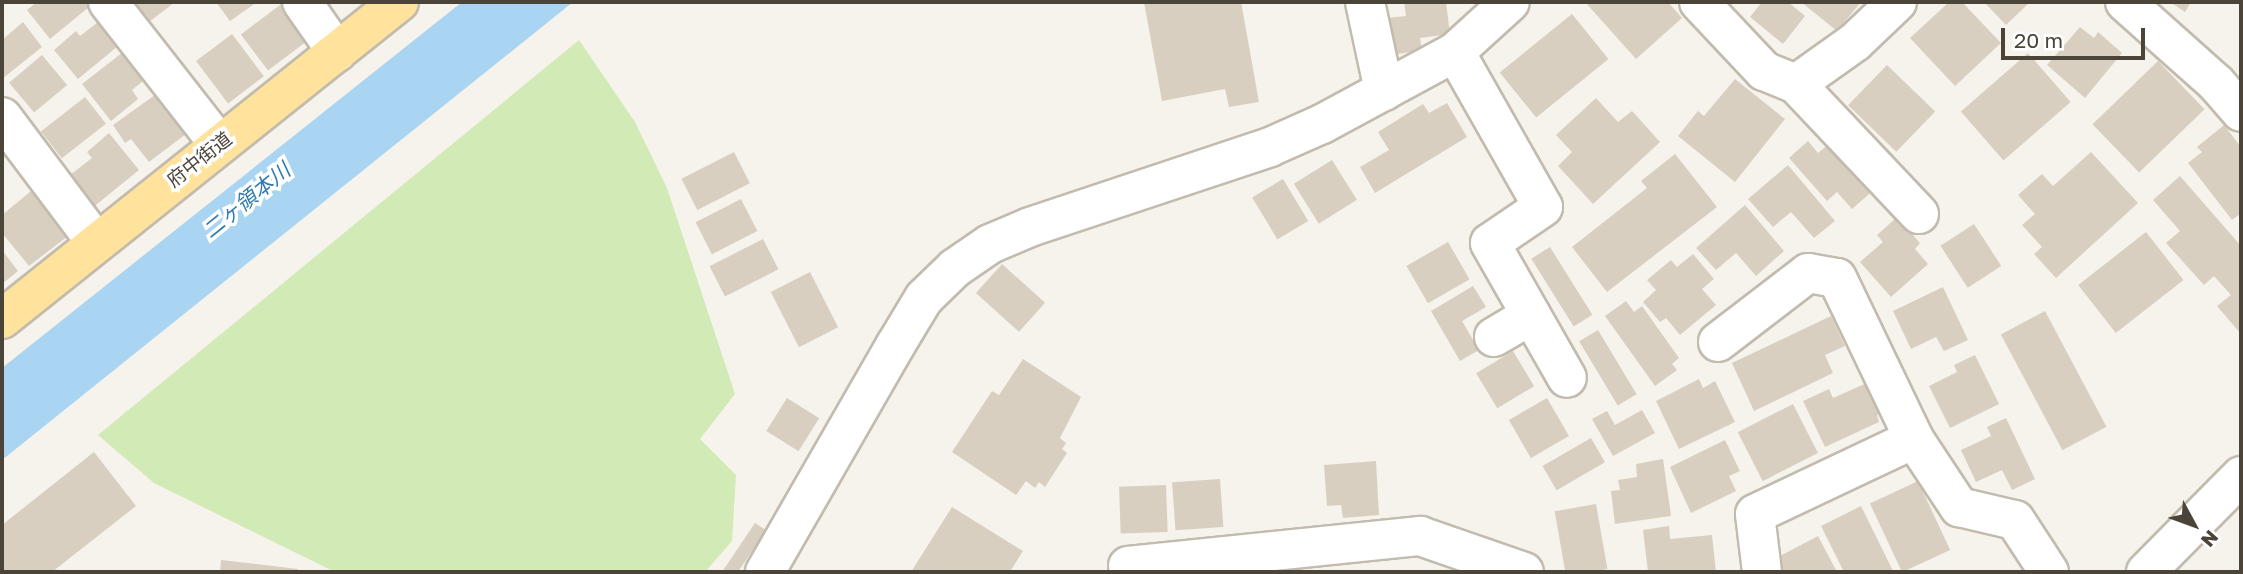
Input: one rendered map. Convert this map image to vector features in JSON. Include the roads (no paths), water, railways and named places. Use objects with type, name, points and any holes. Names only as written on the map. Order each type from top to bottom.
[{"type":"main road","name":"府中街道","points":[[2,319],[95,241],[399,2]]},
{"type":"street","points":[[108,2],[219,144]]},
{"type":"street","points":[[302,2],[337,52]]},
{"type":"street","points":[[1364,2],[1384,90]]},
{"type":"street","points":[[765,572],[924,298],[955,268],[990,244],[1030,228],[1270,147],[1455,52],[1510,2]]},
{"type":"street","points":[[1699,2],[1764,71],[1796,84],[1919,214]]},
{"type":"street","points":[[1796,84],[1855,42],[1897,2]]},
{"type":"street","points":[[2125,2],[2216,83],[2241,111]]},
{"type":"street","points":[[1455,52],[1543,207],[1490,243],[1567,378]]},
{"type":"street","points":[[2,117],[95,241]]},
{"type":"street","points":[[1718,342],[1808,273],[1838,278],[1914,439],[1959,507],[2015,520],[2049,572]]},
{"type":"street","points":[[1494,337],[1531,315]]},
{"type":"street","points":[[1762,572],[1755,514],[1914,439]]},
{"type":"street","points":[[2146,572],[2241,476]]},
{"type":"street","points":[[1128,566],[1420,536],[1524,572]]},
{"type":"water","name":"二ヶ領本川","points":[[462,2],[573,2],[2,460],[2,368]]}]
